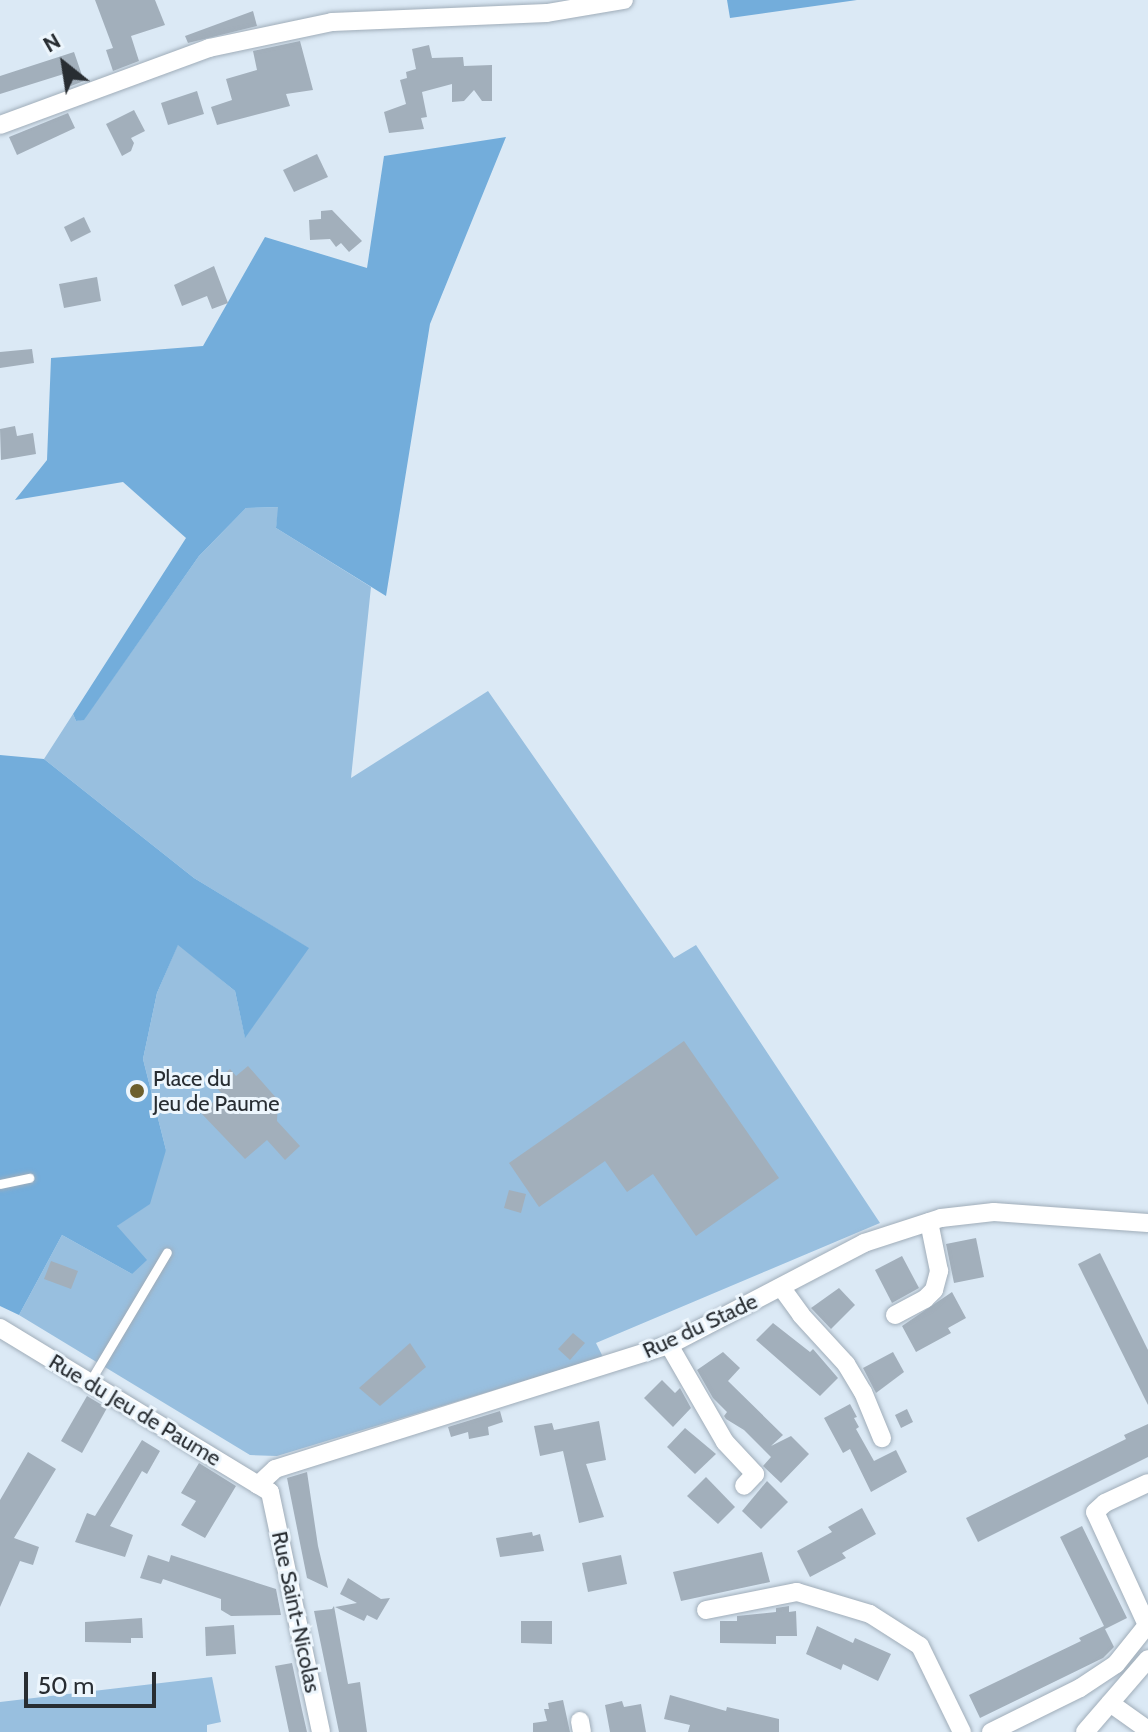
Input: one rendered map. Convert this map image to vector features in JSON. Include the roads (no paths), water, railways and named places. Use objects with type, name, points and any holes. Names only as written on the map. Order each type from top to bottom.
[{"type":"street","points":[[342,20],[343,0]]},
{"type":"street","points":[[0,125],[209,48],[342,20],[547,13],[624,0]]},
{"type":"street","name":"Rue du Stade","points":[[264,1488],[275,1469],[669,1345],[864,1243],[929,1222],[994,1212],[1148,1223]]},
{"type":"street","points":[[895,1315],[925,1299],[934,1290],[939,1271],[929,1222]]},
{"type":"street","points":[[781,1287],[801,1315],[846,1364],[863,1392],[882,1438]]},
{"type":"street","name":"Rue du Jeu de Paume","points":[[0,1328],[264,1488]]},
{"type":"street","points":[[669,1345],[725,1442],[755,1474],[744,1486]]},
{"type":"street","points":[[991,1732],[1080,1688],[1116,1664],[1148,1624],[1095,1512],[1105,1503],[1148,1483]]},
{"type":"street","name":"Rue Saint-Nicolas","points":[[264,1488],[321,1732]]},
{"type":"street","points":[[706,1610],[797,1592],[870,1614],[920,1646],[962,1732]]},
{"type":"street","points":[[1085,1732],[1148,1659]]},
{"type":"street","points":[[1110,1703],[1148,1730]]},
{"type":"lane","points":[[0,1184],[29,1178]]},
{"type":"lane","points":[[89,1383],[167,1252]]},
{"type":"place","name":"Place du Jeu de Paume","points":[[137,1091]]}]
